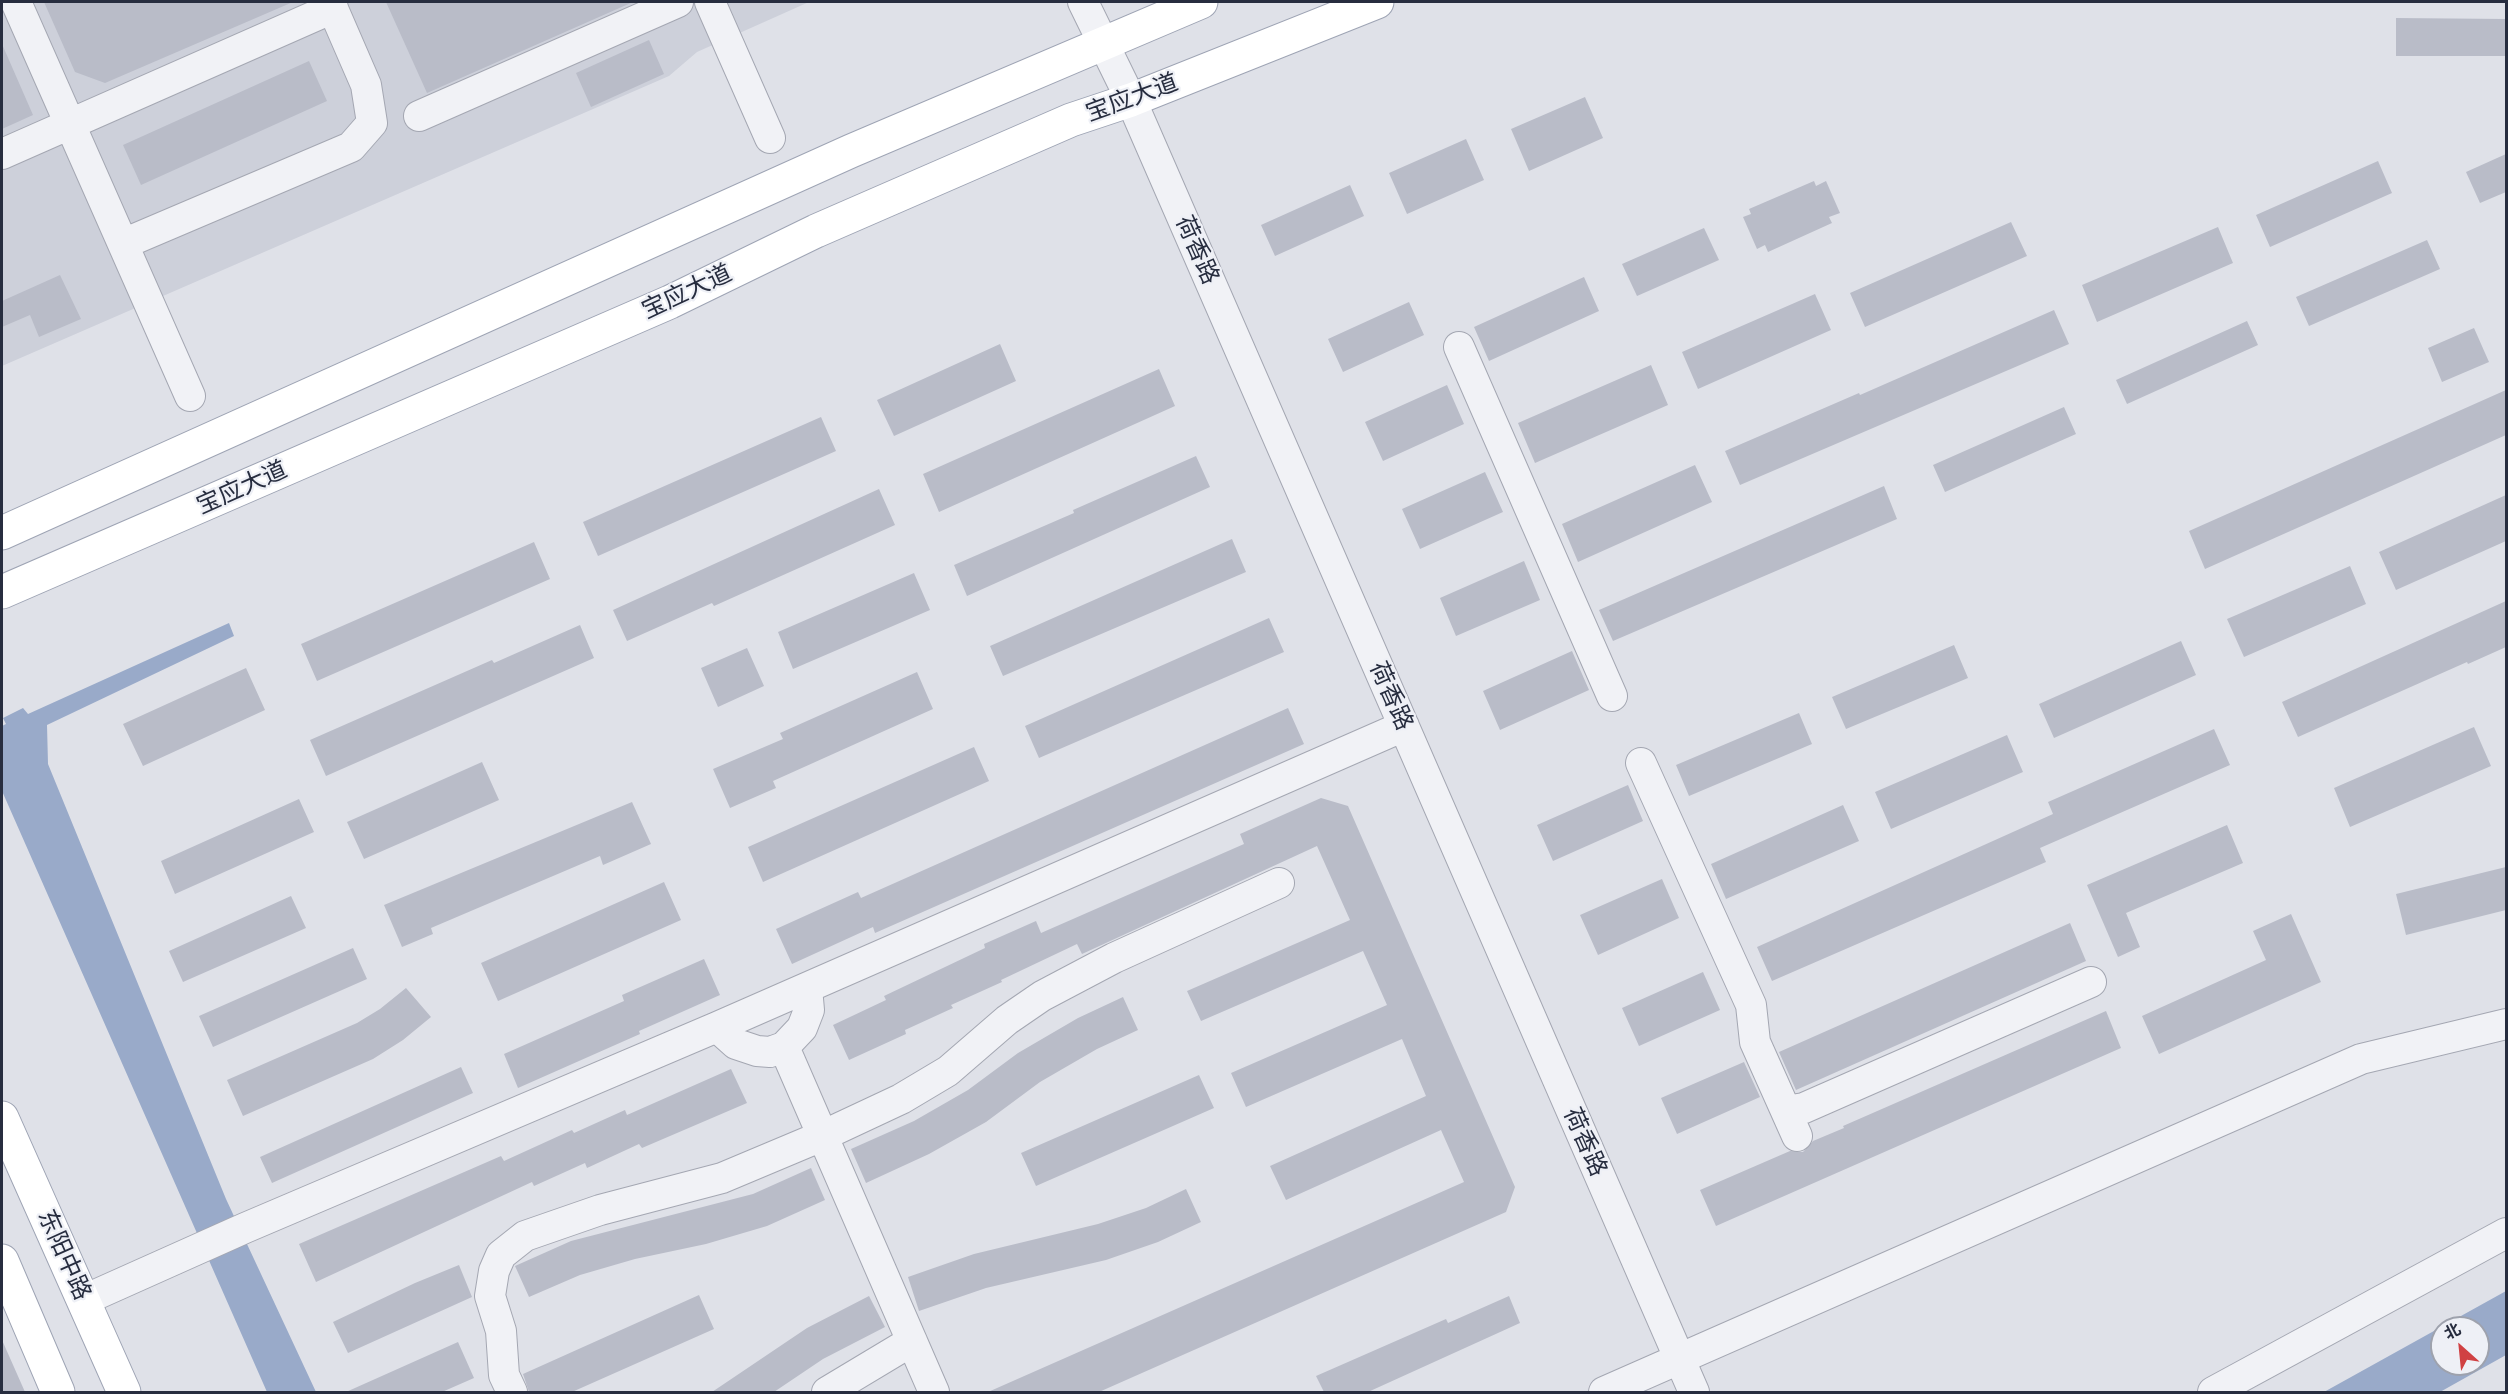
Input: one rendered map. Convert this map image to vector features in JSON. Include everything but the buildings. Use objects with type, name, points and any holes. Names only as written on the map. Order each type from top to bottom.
[{"type":"main road","points":[[2,533],[851,151],[1201,2]]},
{"type":"main road","name":"宝应大道","points":[[2,592],[670,302],[816,231],[1071,120],[1131,100],[1377,2]]},
{"type":"main road","name":"东阳中路","points":[[2,1118],[124,1392]]},
{"type":"main road","points":[[2,1261],[58,1392]]},
{"type":"street","points":[[16,2],[190,396]]},
{"type":"street","points":[[419,116],[678,2]]},
{"type":"street","points":[[710,2],[770,138]]},
{"type":"street","name":"荷香路","points":[[1083,2],[1101,43],[1131,100],[1695,1392]]},
{"type":"street","points":[[2,154],[331,5],[366,85],[372,123],[351,147],[123,244]]},
{"type":"street","points":[[1459,347],[1612,696]]},
{"type":"street","points":[[84,1299],[807,988],[1404,726]]},
{"type":"street","points":[[1641,763],[1751,1005],[1755,1042],[1791,1123],[1804,1108],[2091,982]]},
{"type":"street","points":[[512,1392],[504,1375],[501,1331],[490,1296],[494,1271],[501,1255],[525,1236],[600,1210],[722,1178],[822,1136],[901,1099],[948,1071],[1007,1020],[1042,996],[1114,958],[1280,883]]},
{"type":"street","points":[[717,1027],[736,1044],[757,1051],[771,1052],[784,1047],[802,1028],[809,1010],[807,988]]},
{"type":"street","points":[[1604,1392],[2361,1059],[2506,1024]]},
{"type":"street","points":[[784,1047],[934,1392]]},
{"type":"street","points":[[2213,1392],[2506,1233]]},
{"type":"street","points":[[827,1392],[912,1341]]},
{"type":"shaded area","points":[[2,2],[809,2],[697,52],[669,76],[2,366]]},
{"type":"water","points":[[229,623],[234,636],[47,725],[48,764],[226,1199],[316,1392],[267,1392],[2,791],[2,726],[6,724],[3,718],[23,708],[28,714]]},
{"type":"water","points":[[2506,1291],[2506,1355],[2490,1364],[2490,1316],[2461,1316]]},
{"type":"water","points":[[2430,1333],[2430,1376],[2469,1376],[2440,1392],[2324,1392]]}]
